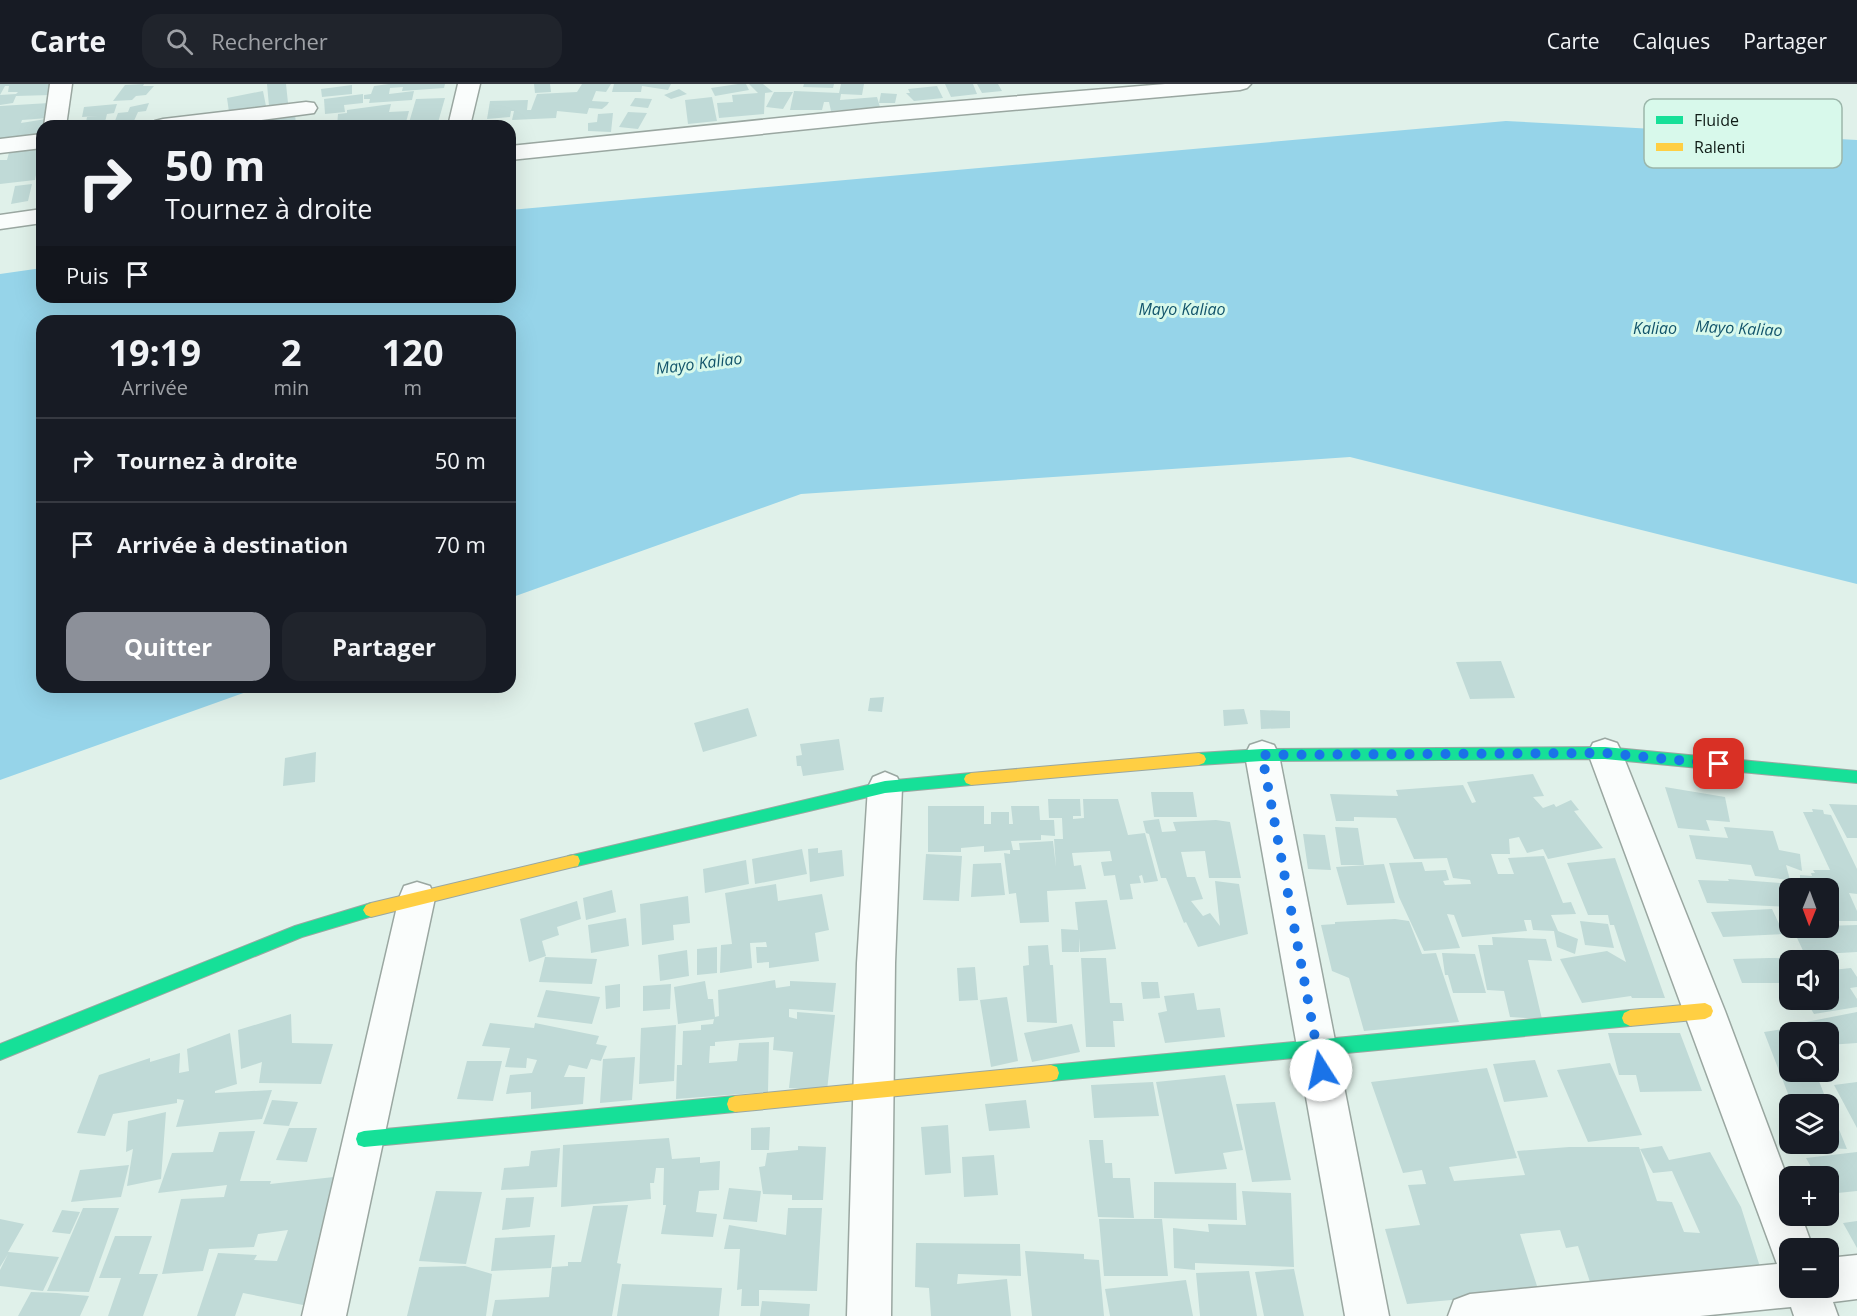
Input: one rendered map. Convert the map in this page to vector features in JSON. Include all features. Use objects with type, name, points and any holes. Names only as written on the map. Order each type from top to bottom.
[{"type":"street","points":[[56,120],[61,84]]},
{"type":"street","points":[[259,120],[307,117],[303,84]]},
{"type":"street","points":[[460,120],[469,84]]},
{"type":"street","points":[[516,152],[876,115],[1240,84]]},
{"type":"street","points":[[0,146],[36,142]]},
{"type":"street","points":[[0,222],[36,217]]},
{"type":"street","points":[[1605,753],[1705,1011],[1787,1238]]},
{"type":"street","points":[[0,1052],[300,931],[417,898],[885,787],[1262,755],[1605,753],[1857,777]]},
{"type":"street","points":[[1262,755],[1367,1316]]},
{"type":"street","points":[[869,1316],[876,963],[885,787]]},
{"type":"street","points":[[324,1316],[417,898]]},
{"type":"street","points":[[364,1139],[1705,1011]]},
{"type":"street","points":[[1839,1279],[1857,1277]]},
{"type":"street","points":[[1470,1316],[1779,1286]]},
{"type":"street","points":[[1810,1298],[1816,1316]]},
{"type":"water","name":"Kaliao","points":[[1506,121],[1644,128],[1644,168],[1842,168],[1842,139],[1857,140],[1857,584],[1350,457],[801,494],[516,596],[516,315],[36,315],[36,693],[243,693],[0,780],[0,274],[36,269],[36,303],[516,303],[516,209]]},
{"type":"building","points":[[0,84],[53,84],[51,95],[16,96],[13,103],[0,105],[0,95]],"holes":[[[5,86],[9,86],[8,92],[18,92],[0,95]]]},
{"type":"building","points":[[144,84],[143,86],[154,86],[146,95],[136,96],[132,100],[113,101],[125,85]]},
{"type":"building","points":[[267,84],[286,84],[288,103],[269,106]]},
{"type":"building","points":[[445,84],[444,88],[402,91],[403,87],[390,88],[389,94],[414,91],[412,100],[369,103],[370,99],[364,99],[364,95],[371,94],[374,86]]},
{"type":"building","points":[[534,84],[550,84],[551,92],[535,93]]},
{"type":"building","points":[[582,84],[611,84],[606,92],[596,91],[592,101],[609,102],[607,105],[602,109],[589,108],[587,114],[557,111],[556,118],[512,120],[514,111],[511,111],[510,117],[487,119],[490,101],[528,100],[527,110],[531,110],[537,94],[577,92]]},
{"type":"building","points":[[614,84],[671,84],[668,90],[642,86],[641,92],[612,92]]},
{"type":"building","points":[[746,84],[749,90],[715,96],[711,88]]},
{"type":"building","points":[[749,84],[763,84],[773,92],[765,93],[764,114],[719,118],[717,103],[733,102],[732,95],[758,93]]},
{"type":"building","points":[[804,84],[834,84],[833,88],[803,87]]},
{"type":"building","points":[[841,84],[864,84],[862,95],[841,94],[840,100],[877,97],[880,107],[831,111],[829,102],[824,102],[822,110],[790,110],[794,91],[839,93]]},
{"type":"building","points":[[945,84],[973,84],[977,94],[951,97]]},
{"type":"building","points":[[977,84],[998,84],[1002,91],[982,93]]},
{"type":"building","points":[[352,85],[352,94],[322,97],[321,89]]},
{"type":"building","points":[[937,86],[943,98],[914,101],[906,93],[910,93],[908,89]]},
{"type":"building","points":[[679,89],[687,94],[671,99],[664,95]]},
{"type":"building","points":[[263,91],[266,106],[229,112],[227,98]]},
{"type":"building","points":[[774,92],[793,92],[783,109],[766,107]]},
{"type":"building","points":[[881,93],[897,94],[895,103],[879,103]]},
{"type":"building","points":[[363,94],[363,103],[344,105],[345,112],[325,114],[324,99]]},
{"type":"building","points":[[712,97],[717,121],[688,124],[685,100]]},
{"type":"building","points":[[445,98],[439,120],[410,120],[416,99]]},
{"type":"building","points":[[635,98],[652,99],[648,108],[630,106]]},
{"type":"building","points":[[49,103],[48,118],[22,120],[21,123],[36,121],[36,135],[0,140],[0,106]]},
{"type":"building","points":[[149,103],[146,111],[138,112],[134,120],[115,120],[118,113],[128,112],[130,107]]},
{"type":"building","points":[[117,104],[114,113],[107,114],[106,120],[86,120],[87,117],[98,116],[82,117],[84,107]]},
{"type":"building","points":[[391,104],[389,112],[409,111],[407,120],[338,120],[338,114],[347,113],[347,110]]},
{"type":"building","points":[[628,112],[647,113],[638,129],[619,127]]},
{"type":"building","points":[[295,113],[296,120],[265,120],[265,118]]},
{"type":"building","points":[[613,113],[611,132],[588,131],[588,123],[597,122],[598,114]]},
{"type":"building","points":[[36,146],[35,180],[0,184],[0,160],[7,160],[10,149]]},
{"type":"building","points":[[32,184],[28,201],[11,204],[15,186]]},
{"type":"building","points":[[1501,661],[1515,698],[1470,699],[1456,662]]},
{"type":"building","points":[[884,697],[882,712],[868,711],[870,698]]},
{"type":"building","points":[[748,708],[757,736],[703,752],[694,723]]},
{"type":"building","points":[[1244,709],[1248,724],[1224,726],[1223,710]]},
{"type":"building","points":[[1260,710],[1290,711],[1290,728],[1261,729]]},
{"type":"building","points":[[839,739],[844,770],[803,776],[801,766],[797,766],[796,756],[802,755],[800,744]]},
{"type":"building","points":[[316,752],[315,782],[283,786],[285,758]]},
{"type":"building","points":[[1533,774],[1544,796],[1533,797],[1543,808],[1554,804],[1556,807],[1571,800],[1579,810],[1574,811],[1603,848],[1548,859],[1543,849],[1527,853],[1519,837],[1509,839],[1510,854],[1491,854],[1498,874],[1514,874],[1508,858],[1544,856],[1563,903],[1571,902],[1576,914],[1551,915],[1558,931],[1578,939],[1575,954],[1557,947],[1554,931],[1533,930],[1531,920],[1524,920],[1527,931],[1462,937],[1454,915],[1447,914],[1460,948],[1424,951],[1399,897],[1389,863],[1422,862],[1425,871],[1446,870],[1449,880],[1443,881],[1445,885],[1471,884],[1470,880],[1453,878],[1447,858],[1414,859],[1396,818],[1354,817],[1354,821],[1336,821],[1330,794],[1398,796],[1396,790],[1463,785],[1472,803],[1476,802],[1467,782]]},
{"type":"building","points":[[1665,787],[1725,797],[1730,822],[1706,820],[1710,831],[1678,828]]},
{"type":"building","points":[[1151,792],[1193,792],[1197,817],[1154,817]]},
{"type":"building","points":[[1048,799],[1080,799],[1081,816],[1073,816],[1073,819],[1084,818],[1083,799],[1118,799],[1128,835],[1145,833],[1158,881],[1144,883],[1142,875],[1139,876],[1141,883],[1130,884],[1133,899],[1120,900],[1115,875],[1104,876],[1101,862],[1112,861],[1110,851],[1072,853],[1074,866],[1081,865],[1086,889],[1047,891],[1049,922],[1020,923],[1016,893],[1009,894],[1004,853],[1010,854],[1010,850],[984,852],[984,846],[961,848],[961,852],[928,852],[928,806],[984,806],[984,824],[991,824],[991,812],[1009,812],[1009,824],[1013,824],[1011,806],[1039,806],[1040,820],[1054,820],[1055,836],[1041,835],[1041,840],[1011,841],[1013,850],[1020,850],[1019,843],[1053,841],[1056,867],[1054,839],[1063,839],[1062,818],[1049,818]]},
{"type":"building","points":[[1829,804],[1857,805],[1857,838],[1847,838]]},
{"type":"building","points":[[1812,809],[1823,810],[1824,814],[1831,815],[1857,869],[1857,894],[1849,893],[1857,911],[1857,921],[1839,921],[1839,878],[1800,878],[1800,875],[1812,876],[1811,873],[1815,873],[1813,870],[1830,870],[1803,812],[1813,812]]},
{"type":"building","points":[[1159,819],[1162,832],[1176,831],[1173,822],[1216,820],[1230,822],[1241,878],[1209,878],[1205,851],[1181,852],[1187,877],[1195,877],[1203,899],[1191,901],[1203,916],[1210,913],[1220,926],[1215,881],[1239,884],[1248,934],[1198,947],[1186,922],[1184,923],[1166,878],[1161,878],[1149,834],[1146,833],[1143,821]]},
{"type":"building","points":[[1335,827],[1358,828],[1364,865],[1341,865]]},
{"type":"building","points":[[1724,827],[1773,831],[1779,850],[1800,854],[1802,871],[1786,865],[1789,878],[1779,879],[1755,876],[1751,865],[1696,859],[1689,835],[1728,838]]},
{"type":"building","points":[[1303,834],[1325,835],[1331,870],[1308,869]]},
{"type":"building","points":[[818,848],[818,853],[842,850],[844,876],[810,882],[808,849]]},
{"type":"building","points":[[802,849],[807,874],[755,884],[752,859]]},
{"type":"building","points":[[926,854],[962,856],[959,901],[923,900]]},
{"type":"building","points":[[1615,858],[1665,998],[1632,998],[1631,996],[1582,1003],[1560,959],[1607,951],[1626,962],[1614,925],[1610,925],[1608,915],[1588,915],[1567,863]]},
{"type":"building","points":[[746,860],[749,884],[705,893],[703,869]]},
{"type":"building","points":[[1001,863],[1005,895],[971,897],[973,864]]},
{"type":"building","points":[[1384,864],[1395,903],[1347,905],[1336,867]]},
{"type":"building","points":[[1728,879],[1779,883],[1779,906],[1707,903],[1698,880],[1729,881]]},
{"type":"building","points":[[776,884],[778,901],[822,894],[829,930],[815,933],[819,961],[769,968],[769,962],[757,963],[756,947],[767,947],[766,942],[750,943],[752,968],[720,973],[721,945],[732,944],[725,893]]},
{"type":"building","points":[[612,890],[616,912],[586,920],[583,898]]},
{"type":"building","points":[[688,896],[690,923],[673,925],[674,940],[642,945],[640,904]]},
{"type":"building","points":[[1107,900],[1116,949],[1080,952],[1079,938],[1079,952],[1062,952],[1061,929],[1078,930],[1075,902]]},
{"type":"building","points":[[577,901],[581,919],[557,927],[559,935],[542,941],[546,956],[529,962],[520,919]]},
{"type":"building","points":[[1772,909],[1779,924],[1779,934],[1723,937],[1711,912]]},
{"type":"building","points":[[626,918],[629,946],[591,953],[588,925]]},
{"type":"building","points":[[1395,919],[1409,921],[1422,954],[1436,953],[1459,1022],[1364,1031],[1349,978],[1332,971],[1321,925],[1335,924],[1335,922]]},
{"type":"building","points":[[1580,921],[1608,924],[1614,948],[1585,945]]},
{"type":"building","points":[[1857,925],[1857,952],[1803,950],[1797,938],[1839,938],[1839,926]]},
{"type":"building","points":[[1492,937],[1546,939],[1552,961],[1528,960],[1542,1019],[1510,1017],[1504,991],[1487,990],[1478,945],[1493,945]]},
{"type":"building","points":[[1048,945],[1050,965],[1053,965],[1057,1023],[1027,1022],[1023,966],[1029,965],[1028,946]]},
{"type":"building","points":[[717,947],[717,973],[697,975],[697,949]]},
{"type":"building","points":[[687,950],[689,976],[660,981],[658,955]]},
{"type":"building","points":[[1442,953],[1475,954],[1486,993],[1453,993],[1448,975],[1445,975]]},
{"type":"building","points":[[545,957],[597,959],[592,984],[539,982]]},
{"type":"building","points":[[1081,958],[1106,958],[1110,1003],[1122,1003],[1124,1021],[1113,1021],[1115,1047],[1086,1047]]},
{"type":"building","points":[[1779,958],[1779,983],[1742,983],[1733,959]]},
{"type":"building","points":[[975,967],[978,1000],[959,1001],[957,968]]},
{"type":"building","points":[[1851,968],[1857,977],[1857,987],[1850,988],[1857,999],[1857,1007],[1839,1010],[1839,969]]},
{"type":"building","points":[[775,980],[776,988],[790,986],[790,981],[836,983],[833,1012],[789,1009],[789,1017],[797,1019],[797,1012],[835,1015],[827,1091],[789,1088],[793,1052],[773,1050],[774,1037],[715,1042],[715,1046],[710,1046],[709,1063],[737,1061],[739,1043],[769,1042],[768,1092],[676,1099],[677,1065],[682,1065],[683,1031],[701,1030],[701,1025],[713,1024],[714,1019],[678,1024],[674,987],[705,981],[708,999],[713,999],[715,1017],[719,1016],[718,990]]},
{"type":"building","points":[[1141,982],[1158,982],[1160,998],[1143,999]]},
{"type":"building","points":[[620,984],[620,1007],[606,1009],[605,986]]},
{"type":"building","points":[[671,984],[670,1009],[643,1011],[643,986]]},
{"type":"building","points":[[546,990],[600,997],[592,1024],[537,1017]]},
{"type":"building","points":[[1194,993],[1197,1010],[1220,1008],[1225,1037],[1165,1043],[1158,1013],[1167,1011],[1164,996]]},
{"type":"building","points":[[1007,997],[1018,1061],[991,1067],[980,1000]]},
{"type":"building","points":[[1812,1010],[1839,1010],[1814,1014]]},
{"type":"building","points":[[1857,1012],[1857,1043],[1839,1044],[1839,1022],[1806,1022]]},
{"type":"building","points":[[291,1014],[292,1043],[333,1044],[321,1084],[259,1083],[262,1062],[241,1069],[238,1030]]},
{"type":"building","points":[[490,1023],[534,1028],[535,1023],[599,1036],[596,1044],[607,1046],[601,1061],[591,1059],[587,1069],[569,1065],[564,1077],[585,1077],[583,1104],[531,1109],[531,1092],[506,1094],[510,1075],[532,1073],[537,1060],[527,1058],[526,1068],[505,1067],[510,1048],[482,1046]]},
{"type":"building","points":[[1072,1024],[1080,1052],[1032,1062],[1024,1033]]},
{"type":"building","points":[[676,1025],[674,1081],[639,1084],[641,1028]]},
{"type":"building","points":[[1779,1030],[1779,1071],[1764,1032]]},
{"type":"building","points":[[230,1033],[237,1084],[215,1091],[215,1093],[272,1090],[262,1119],[176,1127],[184,1100],[177,1099],[177,1103],[113,1114],[105,1136],[77,1133],[99,1075],[150,1058],[150,1062],[180,1053],[179,1073],[189,1071],[187,1049]]},
{"type":"building","points":[[1608,1033],[1680,1033],[1702,1091],[1640,1092],[1636,1075],[1619,1075]]},
{"type":"building","points":[[635,1057],[632,1100],[600,1103],[603,1059]]},
{"type":"building","points":[[1535,1060],[1548,1097],[1504,1102],[1493,1064]]},
{"type":"building","points":[[467,1061],[502,1061],[493,1101],[457,1099]]},
{"type":"building","points":[[1610,1063],[1642,1135],[1588,1142],[1557,1070]]},
{"type":"building","points":[[1487,1068],[1517,1158],[1449,1167],[1454,1181],[1525,1175],[1517,1151],[1569,1147],[1639,1147],[1657,1201],[1672,1202],[1684,1232],[1700,1233],[1672,1171],[1653,1173],[1640,1149],[1662,1146],[1669,1160],[1710,1152],[1741,1207],[1762,1273],[1591,1285],[1578,1246],[1566,1248],[1560,1230],[1520,1234],[1539,1292],[1407,1304],[1385,1229],[1420,1225],[1408,1185],[1426,1184],[1422,1170],[1403,1173],[1371,1082]]},
{"type":"building","points":[[1225,1075],[1243,1150],[1223,1153],[1227,1169],[1175,1174],[1156,1082]]},
{"type":"building","points":[[1153,1082],[1159,1116],[1094,1118],[1091,1085]]},
{"type":"building","points":[[1783,1082],[1819,1082],[1824,1094],[1788,1094]]},
{"type":"building","points":[[1857,1082],[1857,1128],[1839,1094],[1834,1085]]},
{"type":"building","points":[[272,1100],[298,1102],[289,1126],[263,1124]]},
{"type":"building","points":[[1026,1100],[1030,1128],[989,1131],[985,1104]]},
{"type":"building","points":[[1275,1102],[1291,1180],[1252,1182],[1236,1104]]},
{"type":"building","points":[[166,1112],[161,1179],[127,1186],[133,1149],[126,1152],[128,1121]]},
{"type":"building","points":[[948,1125],[951,1173],[925,1175],[921,1127]]},
{"type":"building","points":[[770,1127],[769,1150],[751,1150],[751,1128]]},
{"type":"building","points":[[289,1128],[317,1128],[307,1162],[276,1160]]},
{"type":"building","points":[[1839,1129],[1847,1149],[1839,1149]]},
{"type":"building","points":[[255,1131],[240,1181],[271,1181],[270,1184],[334,1177],[313,1307],[243,1293],[235,1316],[197,1316],[218,1253],[257,1255],[254,1260],[277,1261],[288,1230],[258,1234],[254,1247],[209,1249],[203,1271],[162,1274],[181,1199],[224,1197],[227,1185],[158,1193],[172,1153],[213,1152],[219,1132]]},
{"type":"building","points":[[669,1138],[672,1159],[700,1157],[700,1163],[720,1161],[719,1190],[699,1191],[696,1212],[717,1214],[713,1237],[661,1234],[666,1205],[663,1205],[664,1168],[656,1168],[654,1183],[650,1183],[651,1199],[561,1207],[563,1145]]},
{"type":"building","points":[[1089,1140],[1103,1140],[1105,1163],[1112,1163],[1113,1178],[1130,1178],[1134,1218],[1098,1217]]},
{"type":"building","points":[[798,1146],[826,1147],[823,1200],[792,1200],[792,1195],[763,1194],[759,1167],[765,1166],[767,1153],[798,1150]]},
{"type":"building","points":[[560,1148],[557,1187],[501,1190],[504,1168],[529,1166],[531,1151]]},
{"type":"building","points":[[1857,1152],[1857,1191],[1839,1193],[1839,1166],[1810,1166],[1806,1158]]},
{"type":"building","points":[[994,1155],[998,1195],[964,1197],[962,1157]]},
{"type":"building","points":[[129,1165],[121,1197],[71,1202],[80,1170]]},
{"type":"building","points":[[1154,1182],[1236,1183],[1237,1220],[1154,1218]]},
{"type":"building","points":[[729,1188],[761,1191],[757,1222],[723,1219]]},
{"type":"building","points":[[436,1191],[482,1192],[466,1264],[419,1261]]},
{"type":"building","points":[[1242,1191],[1291,1193],[1294,1267],[1195,1263],[1195,1270],[1174,1268],[1173,1228],[1209,1232],[1208,1224],[1246,1225]]},
{"type":"building","points":[[534,1197],[530,1227],[502,1230],[506,1198]]},
{"type":"building","points":[[628,1205],[617,1263],[621,1264],[612,1316],[492,1316],[495,1300],[549,1297],[552,1267],[568,1266],[568,1262],[581,1262],[593,1206]]},
{"type":"building","points":[[83,1208],[119,1208],[89,1292],[47,1291]]},
{"type":"building","points":[[788,1208],[822,1208],[817,1291],[759,1290],[759,1306],[741,1306],[742,1289],[737,1290],[740,1249],[724,1249],[729,1225],[786,1235]]},
{"type":"building","points":[[62,1210],[80,1212],[70,1234],[52,1232]]},
{"type":"building","points":[[0,1219],[24,1224],[8,1252],[59,1257],[43,1291],[0,1286],[0,1270],[8,1254],[0,1267]]},
{"type":"building","points":[[1099,1219],[1162,1219],[1168,1276],[1104,1276]]},
{"type":"building","points":[[1857,1221],[1857,1248],[1843,1223]]},
{"type":"building","points":[[555,1235],[551,1268],[491,1271],[495,1238]]},
{"type":"building","points":[[115,1236],[152,1236],[139,1274],[158,1274],[143,1316],[108,1316],[121,1278],[99,1278]]},
{"type":"building","points":[[916,1243],[1020,1244],[1021,1276],[958,1274],[957,1284],[1007,1279],[1011,1316],[931,1316],[929,1288],[915,1287]]},
{"type":"building","points":[[1025,1251],[1084,1254],[1084,1259],[1099,1260],[1104,1316],[1032,1316]]},
{"type":"building","points":[[465,1266],[492,1274],[486,1316],[407,1316],[419,1267]]},
{"type":"building","points":[[1294,1269],[1304,1316],[1264,1316],[1255,1272]]},
{"type":"building","points":[[1249,1271],[1257,1316],[1200,1316],[1196,1273]]},
{"type":"building","points":[[1186,1280],[1193,1316],[1110,1316],[1105,1289]]},
{"type":"building","points":[[622,1284],[722,1288],[719,1316],[617,1316]]},
{"type":"building","points":[[31,1292],[89,1296],[80,1316],[18,1316]]},
{"type":"building","points":[[762,1301],[810,1304],[809,1316],[760,1316]]},
{"type":"traffic: fast","points":[[1199,759],[1262,755],[1605,753],[1857,777]]},
{"type":"traffic: fast","points":[[573,861],[885,787],[971,779]]},
{"type":"traffic: fast","points":[[0,1052],[300,931],[371,910]]},
{"type":"traffic: fast","points":[[1051,1073],[1630,1018]]},
{"type":"traffic: fast","points":[[364,1139],[735,1104]]},
{"type":"traffic: slow","points":[[971,779],[1199,759]]},
{"type":"traffic: slow","points":[[371,910],[573,861]]},
{"type":"traffic: slow","points":[[1630,1018],[1705,1011]]},
{"type":"traffic: slow","points":[[735,1104],[1051,1073]]},
{"type":"route","points":[[1321,1070],[1262,755],[1605,753],[1719,764]]},
{"type":"water label","name":"Mayo Kaliao","points":[[1182,309]]},
{"type":"water label","name":"Mayo Kaliao","points":[[1739,328]]},
{"type":"water label","name":"Mayo Kaliao","points":[[699,363]]}]
